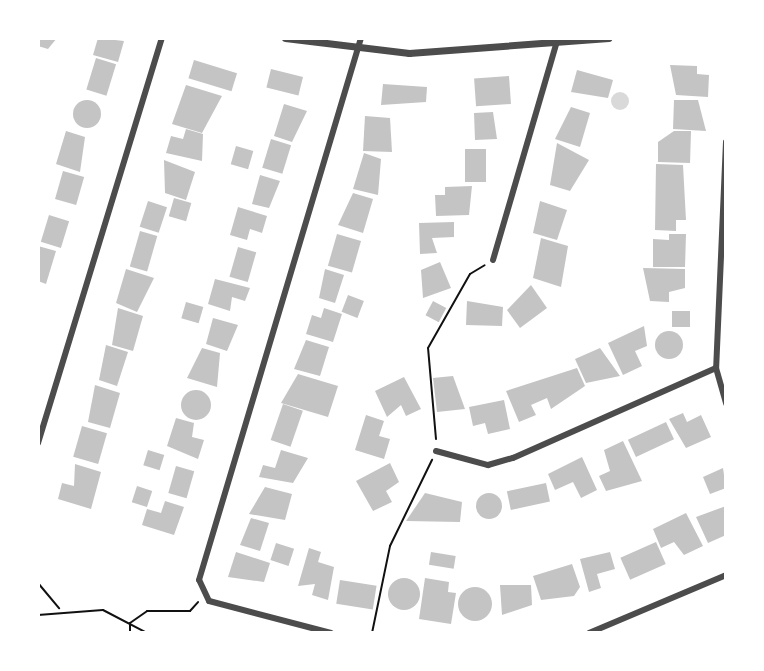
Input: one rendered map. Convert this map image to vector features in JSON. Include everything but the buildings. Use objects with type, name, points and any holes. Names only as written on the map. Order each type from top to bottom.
[{"type":"street","points":[[38,443],[162,38]]},
{"type":"street","points":[[285,38],[357,51],[473,52],[608,38]]},
{"type":"street","points":[[331,633],[209,601],[199,580],[361,38]]},
{"type":"street","points":[[493,260],[557,41]]},
{"type":"street","points":[[726,142],[716,368],[726,404]]},
{"type":"street","points":[[436,451],[488,465],[513,458],[716,368]]},
{"type":"street","points":[[589,633],[726,575]]},
{"type":"path","points":[[436,425],[428,348],[470,274],[493,260]]},
{"type":"path","points":[[372,632],[390,546],[425,474]]},
{"type":"path","points":[[38,583],[59,609]]},
{"type":"path","points":[[130,623],[153,609],[193,608]]},
{"type":"path","points":[[38,615],[59,609],[103,610],[147,633]]},
{"type":"path","points":[[130,623],[130,633]]},
{"type":"shaded area","points":[[620,92],[629,101],[620,110],[611,101]]}]
